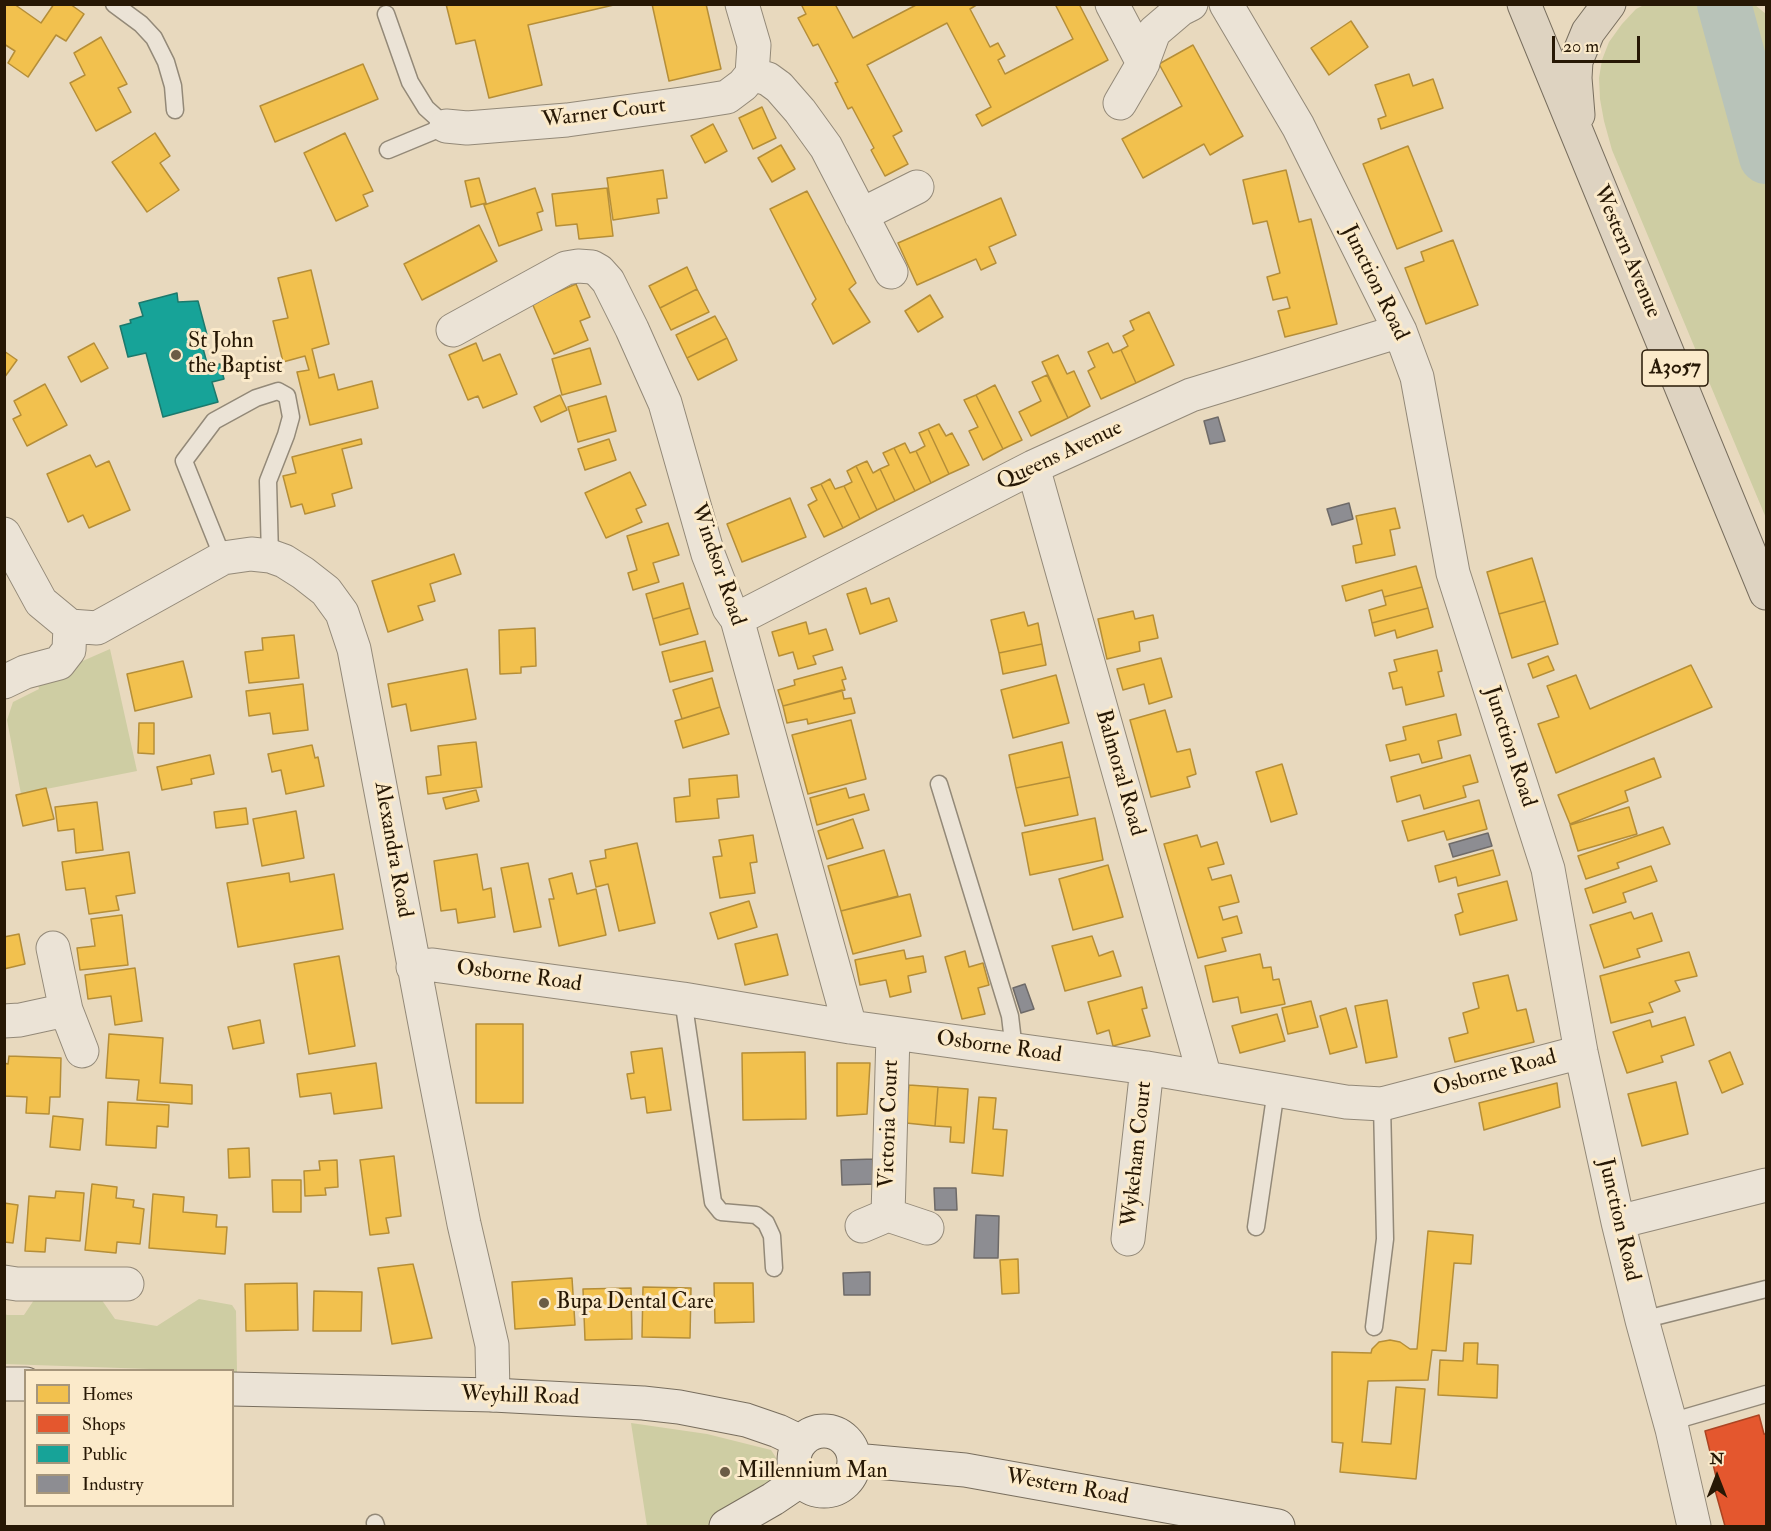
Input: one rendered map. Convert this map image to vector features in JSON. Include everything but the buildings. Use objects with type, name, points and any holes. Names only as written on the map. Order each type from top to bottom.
[{"type":"main road","name":"Western Avenue","points":[[1524,4],[1767,593]]},
{"type":"main road","name":"Western Avenue","points":[[1581,143],[1575,78],[1576,61],[1588,32],[1609,4]]},
{"type":"street","points":[[742,4],[754,45],[752,74],[779,87],[826,147],[891,272]]},
{"type":"street","points":[[1112,4],[1143,63]]},
{"type":"street","name":"Junction Road","points":[[1226,4],[1298,126],[1400,331],[1417,377],[1453,573],[1548,869],[1581,1052],[1618,1222],[1670,1422],[1694,1527]]},
{"type":"street","points":[[1120,103],[1143,63],[1154,32],[1183,6]]},
{"type":"street","name":"Warner Court","points":[[446,126],[467,128],[567,120],[727,97],[743,85],[752,74]]},
{"type":"street","points":[[861,215],[916,187]]},
{"type":"street","name":"Windsor Road","points":[[453,330],[566,268],[592,267],[600,271],[608,281],[665,403],[708,554],[729,608],[736,619],[850,1027]]},
{"type":"street","name":"Queens Avenue","points":[[736,619],[1033,467],[1191,395],[1400,331]]},
{"type":"street","name":"Balmoral Road","points":[[1033,467],[1205,1078]]},
{"type":"street","points":[[4,534],[41,602],[70,626],[69,650],[59,663],[25,672],[4,682]]},
{"type":"street","name":"Alexandra Road","points":[[70,626],[97,628],[223,558],[251,554],[270,556],[284,561],[303,573],[326,591],[342,614],[348,627],[368,718],[413,967],[464,1224],[492,1345],[493,1395]]},
{"type":"street","points":[[53,948],[66,1010],[82,1051]]},
{"type":"street","name":"Osborne Road","points":[[413,967],[433,965],[683,999],[893,1034],[1147,1068],[1346,1102],[1382,1104],[1581,1052]]},
{"type":"street","points":[[4,1022],[66,1010]]},
{"type":"street","name":"Victoria Court","points":[[893,1034],[875,1220],[927,1228]]},
{"type":"street","name":"Wykeham Court","points":[[1128,1239],[1147,1068]]},
{"type":"street","points":[[1618,1222],[1767,1185]]},
{"type":"street","points":[[4,1282],[127,1284]]},
{"type":"street","points":[[4,1384],[24,1384]]},
{"type":"street","name":"Weyhill Road","points":[[234,1389],[609,1400],[679,1407],[747,1420],[801,1442]]},
{"type":"street","points":[[818,1431],[839,1434],[852,1450],[853,1470],[848,1479],[831,1490],[813,1488],[801,1480],[794,1462],[801,1442],[808,1435],[818,1431]]},
{"type":"street","name":"Western Road","points":[[854,1460],[965,1470],[1258,1525]]},
{"type":"street","points":[[726,1527],[755,1511],[801,1480]]},
{"type":"lane","points":[[114,4],[141,24],[154,38],[166,62],[173,86],[175,110]]},
{"type":"lane","points":[[386,14],[410,82],[426,108],[446,126],[388,150]]},
{"type":"lane","points":[[223,558],[184,461],[214,421],[256,398],[278,391],[287,396],[291,417],[267,481],[270,556]]},
{"type":"lane","points":[[939,784],[1010,1017],[1014,1050]]},
{"type":"lane","points":[[683,999],[713,1202],[721,1212],[756,1215],[766,1223],[772,1236],[774,1268]]},
{"type":"lane","points":[[1256,1227],[1276,1090]]},
{"type":"lane","points":[[1374,1327],[1385,1239],[1382,1104]]},
{"type":"lane","points":[[1642,1320],[1767,1290]]},
{"type":"lane","points":[[1670,1422],[1767,1394]]},
{"type":"green space","points":[[1644,5],[1755,5],[1766,14],[1766,518],[1612,150],[1604,121],[1599,78],[1602,60],[1609,42],[1622,24],[1636,9]]},
{"type":"green space","points":[[110,649],[137,771],[21,794],[7,720],[13,702],[39,689],[37,681]]},
{"type":"green space","points":[[99,1296],[115,1319],[157,1326],[199,1299],[232,1305],[236,1311],[237,1372],[234,1372],[234,1369],[150,1369],[5,1364],[4,1313],[24,1315],[36,1297]]},
{"type":"green space","points":[[631,1423],[707,1434],[771,1450],[786,1473],[745,1503],[707,1526],[647,1526]]},
{"type":"waterway","points":[[1724,4],[1766,157]]},
{"type":"place","name":"St John the Baptist","points":[[176,355]]},
{"type":"place","name":"Bupa Dental Care","points":[[544,1303]]},
{"type":"place","name":"Millennium Man","points":[[725,1472]]}]
